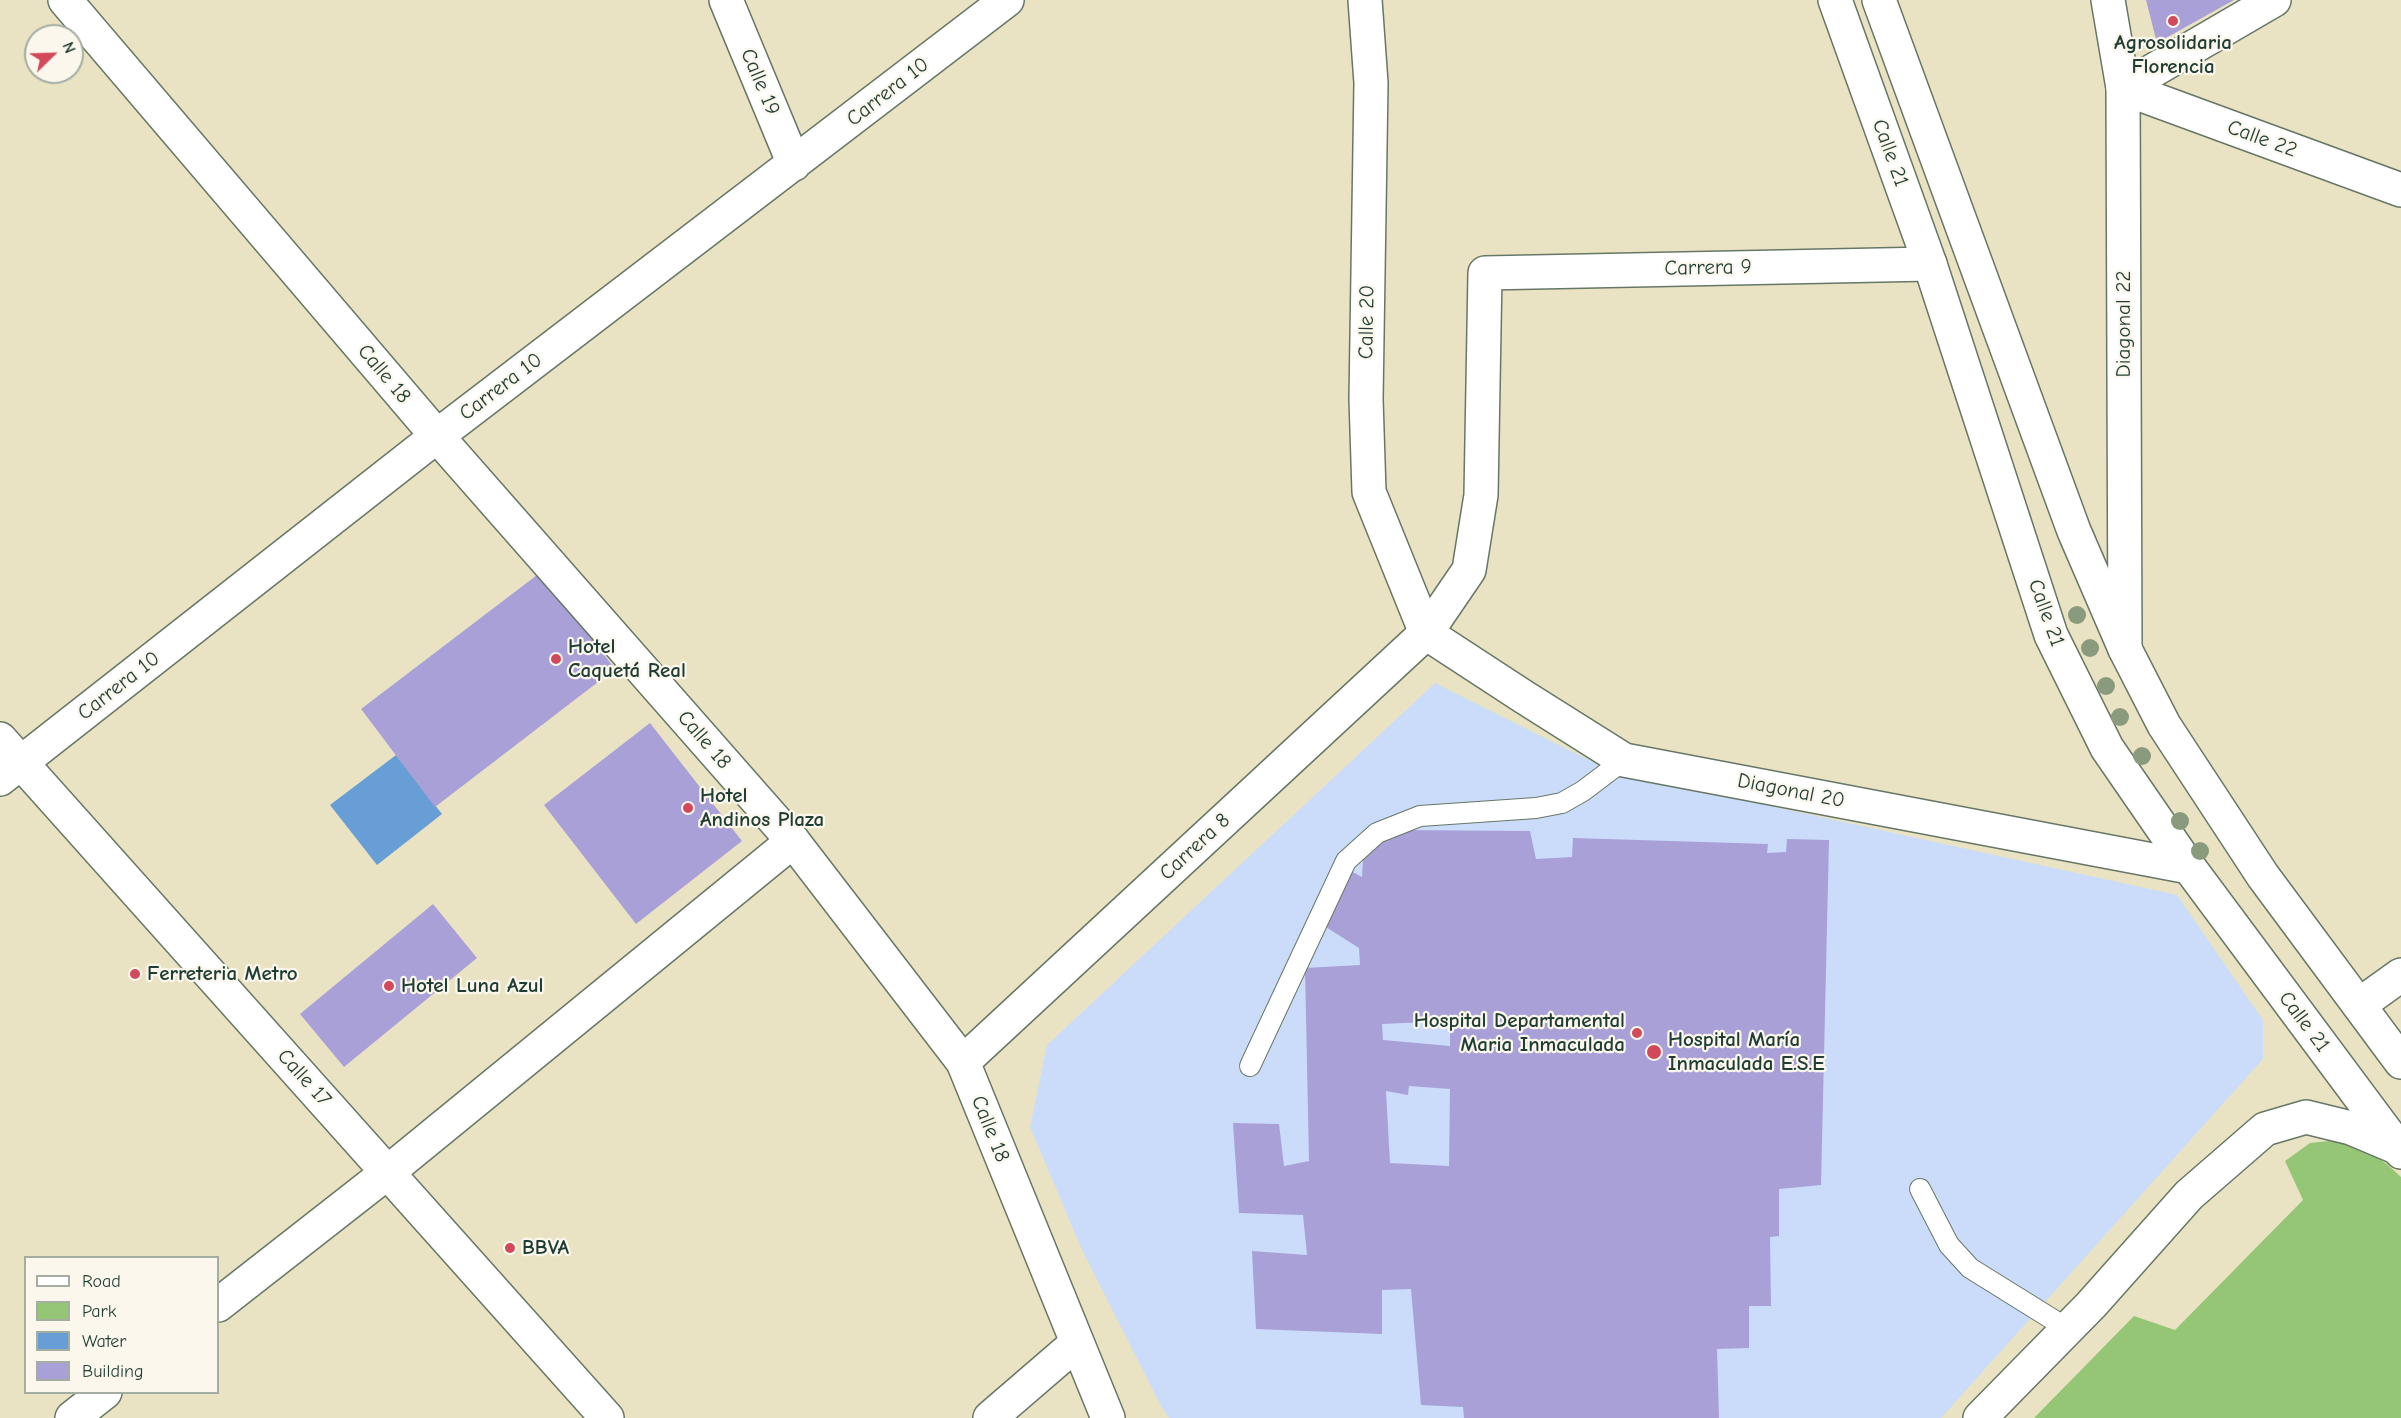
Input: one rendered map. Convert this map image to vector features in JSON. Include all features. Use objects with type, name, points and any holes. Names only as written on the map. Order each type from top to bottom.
[{"type":"main road","name":"Calle 18","points":[[65,0],[437,436],[793,841],[963,1062],[1108,1418]]},
{"type":"main road","name":"Calle 19","points":[[726,0],[794,164]]},
{"type":"main road","name":"Carrera 10","points":[[7,760],[437,436],[1007,0]]},
{"type":"main road","name":"Calle 20","points":[[1365,0],[1371,83],[1366,399],[1369,492],[1426,633]]},
{"type":"main road","name":"Calle 21","points":[[1835,0],[1930,264],[2051,634],[2107,748],[2189,867],[2399,1150]]},
{"type":"main road","name":"Calle 21","points":[[1880,0],[2070,521],[2125,649],[2164,725],[2250,857],[2401,1062]]},
{"type":"main road","name":"Diagonal 22","points":[[2108,0],[2123,88],[2125,649]]},
{"type":"main road","points":[[2123,88],[2274,0]]},
{"type":"main road","name":"Calle 22","points":[[2123,88],[2401,190]]},
{"type":"main road","name":"Carrera 9","points":[[1485,273],[1930,264]]},
{"type":"main road","name":"Carrera 8","points":[[963,1062],[1426,633],[1469,570],[1481,495],[1485,273]]},
{"type":"main road","name":"Diagonal 20","points":[[1426,633],[1624,760],[2189,867]]},
{"type":"main road","name":"Calle 17","points":[[7,760],[388,1172],[607,1418]]},
{"type":"main road","points":[[219,1304],[388,1172],[793,841]]},
{"type":"main road","points":[[2359,1005],[2401,975]]},
{"type":"main road","points":[[1980,1418],[2068,1329],[2189,1195],[2265,1129],[2306,1118],[2351,1128],[2399,1150]]},
{"type":"main road","points":[[990,1418],[1077,1343]]},
{"type":"main road","points":[[1091,1378],[1118,1418]]},
{"type":"main road","points":[[72,1418],[102,1394]]},
{"type":"lane","points":[[1250,1066],[1346,861],[1377,833],[1420,816],[1536,808],[1562,803],[1583,791],[1624,760]]},
{"type":"lane","points":[[1920,1189],[1949,1245],[1970,1268],[2068,1329]]},
{"type":"shaded area","name":"Hospital María Inmaculada E.S.E","points":[[1435,683],[1611,771],[2177,895],[2263,1020],[2263,1059],[1941,1418],[1169,1418],[1082,1250],[1030,1127],[1047,1045]]},
{"type":"green space","points":[[2329,1141],[2351,1145],[2368,1152],[2401,1177],[2401,1418],[2034,1418],[2134,1316],[2175,1330],[2303,1200],[2285,1161],[2310,1143]]},
{"type":"water","points":[[396,755],[442,814],[377,865],[330,805]]},
{"type":"building","name":"Agrosolidaria Florencia","points":[[2146,0],[2234,0],[2157,43]]},
{"type":"building","points":[[541,572],[615,669],[435,807],[361,709]]},
{"type":"building","points":[[650,723],[742,841],[636,924],[544,805]]},
{"type":"building","points":[[1395,830],[1530,831],[1536,859],[1572,857],[1573,838],[1768,844],[1767,853],[1786,852],[1787,839],[1829,840],[1821,1185],[1779,1189],[1779,1236],[1770,1237],[1771,1306],[1749,1306],[1749,1348],[1717,1349],[1719,1418],[1464,1418],[1463,1407],[1421,1405],[1411,1289],[1382,1290],[1382,1334],[1256,1329],[1252,1251],[1307,1255],[1303,1215],[1239,1213],[1233,1123],[1279,1124],[1284,1166],[1309,1161],[1305,968],[1360,965],[1359,948],[1318,922],[1343,867],[1362,877],[1366,849]],"holes":[[[1450,1021],[1450,1046],[1383,1040],[1382,1024]],[[1409,1086],[1450,1089],[1449,1166],[1390,1163],[1386,1091],[1408,1095]]]},
{"type":"building","name":"Hotel Luna Azul","points":[[433,904],[477,958],[344,1067],[300,1014]]},
{"type":"place","name":"Agrosolidaria Florencia","points":[[2173,21]]},
{"type":"place","name":"Hotel Caquetá Real","points":[[556,659]]},
{"type":"place","name":"Hotel Andinos Plaza","points":[[688,808]]},
{"type":"place","name":"Ferreteria Metro","points":[[135,974]]},
{"type":"place","name":"Hotel Luna Azul","points":[[389,986]]},
{"type":"place","name":"Hospital Departamental Maria Inmaculada","points":[[1637,1033]]},
{"type":"place","name":"Hospital María Inmaculada E.S.E","points":[[1654,1052]]},
{"type":"place","name":"BBVA","points":[[510,1248]]}]
